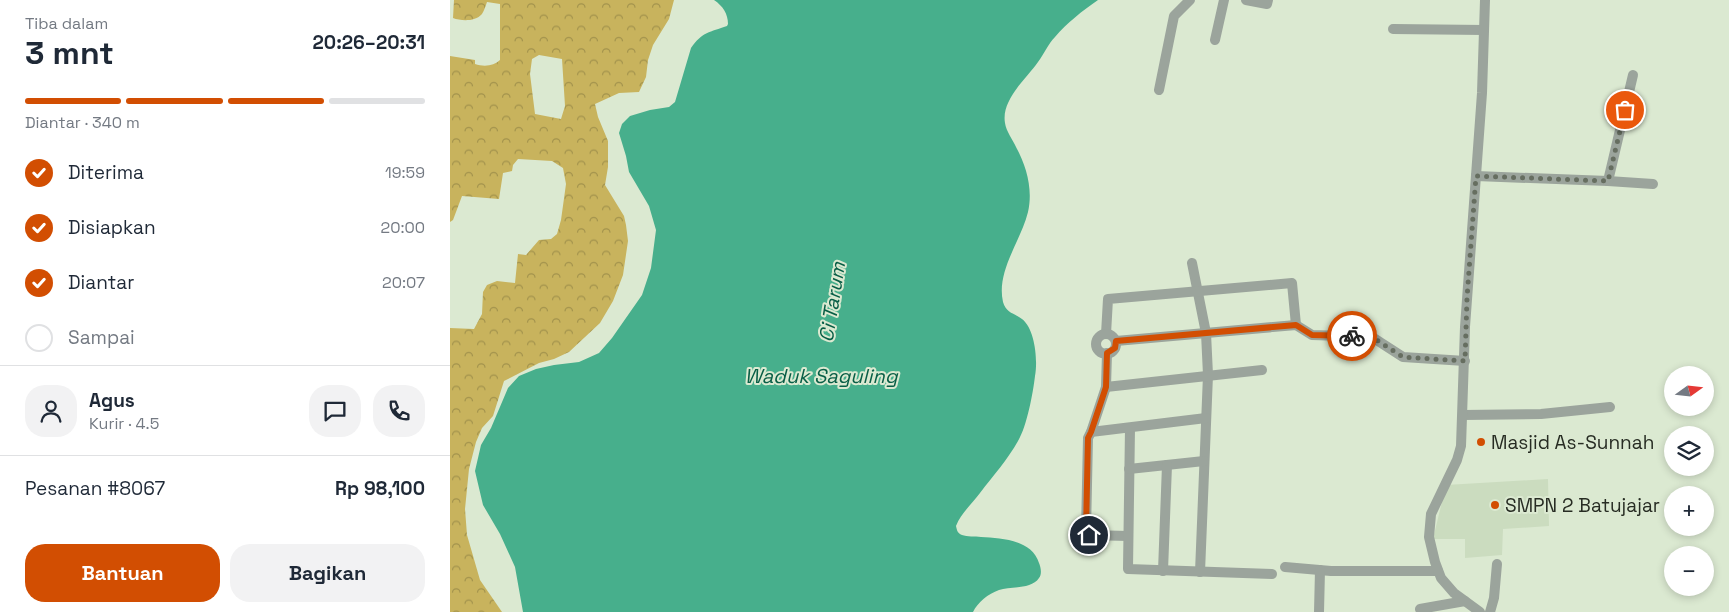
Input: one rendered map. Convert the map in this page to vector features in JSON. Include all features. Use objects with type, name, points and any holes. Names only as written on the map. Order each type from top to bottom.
[{"type":"street","points":[[1159,90],[1174,16],[1190,0]]},
{"type":"street","points":[[1215,40],[1224,0]]},
{"type":"street","points":[[1246,0],[1267,4],[1268,0]]},
{"type":"street","points":[[1480,612],[1454,593],[1446,585],[1438,571],[1430,541],[1430,516],[1459,457],[1463,415],[1465,317],[1482,93],[1485,0]]},
{"type":"street","points":[[1393,29],[1484,30]]},
{"type":"street","points":[[1608,181],[1633,75]]},
{"type":"street","points":[[1476,176],[1653,184]]},
{"type":"street","points":[[1192,263],[1206,333],[1208,376],[1200,572]]},
{"type":"street","points":[[1106,334],[1108,299],[1292,283],[1296,325]]},
{"type":"street","points":[[1116,341],[1296,325],[1312,335],[1372,337],[1403,357],[1465,361]]},
{"type":"street","points":[[1106,334],[1112,336],[1116,341],[1115,348],[1107,353],[1101,352],[1097,346],[1098,339],[1106,334]]},
{"type":"street","points":[[1107,353],[1106,387],[1088,438],[1086,531],[1089,535],[1128,536]]},
{"type":"street","points":[[1106,387],[1262,370]]},
{"type":"street","points":[[1463,415],[1541,414],[1610,407]]},
{"type":"street","points":[[1091,432],[1206,418]]},
{"type":"street","points":[[1130,428],[1128,569],[1272,574]]},
{"type":"street","points":[[1129,470],[1204,461]]},
{"type":"street","points":[[1163,570],[1167,465]]},
{"type":"street","points":[[1490,612],[1494,598],[1497,564]]},
{"type":"street","points":[[1285,567],[1366,572],[1438,571]]},
{"type":"street","points":[[1319,612],[1320,570]]},
{"type":"street","points":[[1420,609],[1465,601]]},
{"type":"shaded area","name":"SMPN 2 Batujajar","points":[[1548,479],[1549,526],[1503,529],[1502,555],[1465,558],[1465,539],[1433,539],[1446,485]]},
{"type":"green space","points":[[454,0],[674,0],[669,19],[653,45],[648,60],[646,77],[639,92],[619,93],[595,104],[608,141],[608,167],[605,185],[624,216],[628,241],[623,275],[613,301],[600,323],[569,352],[539,363],[504,381],[493,416],[482,428],[476,442],[469,469],[465,509],[467,535],[480,580],[502,612],[450,612],[450,328],[474,329],[482,314],[483,292],[487,285],[497,281],[515,283],[518,254],[526,255],[539,240],[551,239],[557,234],[566,184],[563,168],[552,161],[518,159],[513,165],[512,171],[503,173],[499,199],[462,196],[453,220],[450,222],[450,56],[475,60],[475,64],[482,65],[492,65],[500,60],[500,4],[487,2],[482,14],[472,20],[453,18]],"holes":[[[539,55],[562,59],[565,106],[561,119],[535,114],[530,74],[532,59]]]},
{"type":"water","name":"Waduk Saguling","points":[[714,0],[1098,0],[1070,22],[1053,40],[1016,90],[1007,106],[1005,123],[1023,162],[1030,195],[1025,223],[1010,256],[1003,279],[1003,302],[1006,308],[1022,319],[1030,330],[1036,354],[1036,369],[1029,409],[1018,441],[956,526],[958,532],[962,535],[1007,540],[1030,549],[1040,565],[1041,571],[1041,575],[1035,582],[995,592],[987,596],[973,612],[523,612],[515,567],[500,534],[483,505],[475,471],[481,445],[491,428],[508,388],[519,376],[536,369],[579,362],[599,353],[612,338],[642,295],[651,268],[656,230],[649,206],[629,172],[619,133],[622,124],[630,116],[669,107],[675,102],[691,48],[703,36],[728,24],[724,10]]},
{"type":"way so far","points":[[1352,336],[1372,337],[1403,357],[1465,361],[1465,327],[1476,176],[1608,181],[1625,110]]},
{"type":"place","name":"Masjid As-Sunnah","points":[[1481,442]]},
{"type":"place","name":"SMPN 2 Batujajar","points":[[1495,505]]},
{"type":"route","points":[[1089,535],[1086,531],[1088,438],[1106,387],[1107,353],[1115,348],[1116,341],[1296,325],[1312,335],[1352,336]]},
{"type":"water label","name":"Ci Tarum","points":[[832,302]]}]
